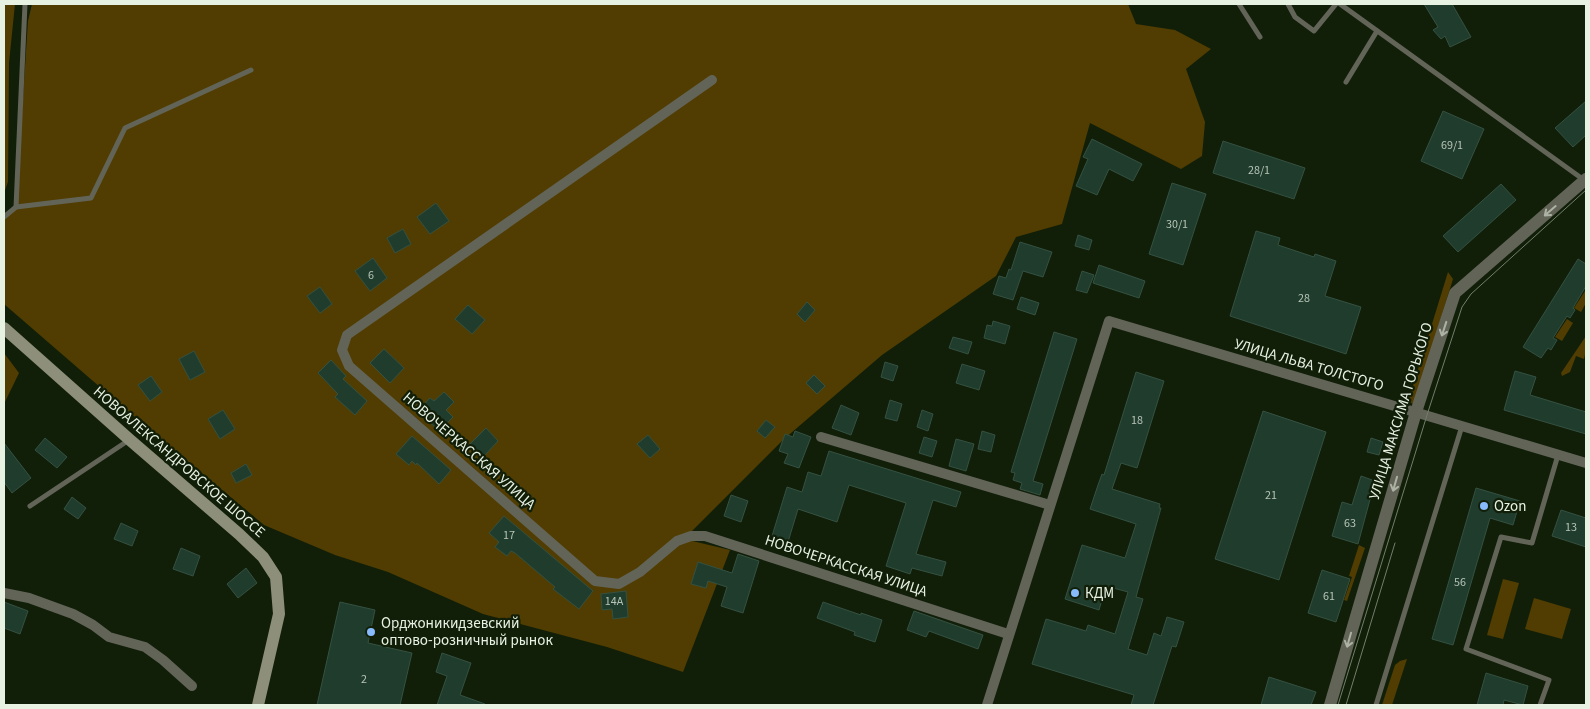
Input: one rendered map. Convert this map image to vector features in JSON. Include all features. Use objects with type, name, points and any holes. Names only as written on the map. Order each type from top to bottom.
[{"type":"main road","name":"НОВОАЛЕКСАНДРОВСКОЕ ШОССЕ","points":[[4,328],[263,557],[276,577],[279,614],[258,705]]},
{"type":"street","name":"НОВОЧЕРКАССКАЯ УЛИЦА","points":[[712,80],[347,335],[342,350],[349,366],[595,582],[619,584],[640,572],[677,541],[691,536],[706,536],[1008,634]]},
{"type":"street","name":"УЛИЦА МАКСИМА ГОРЬКОГО","points":[[1330,705],[1416,412],[1455,293],[1585,179]]},
{"type":"street","name":"УЛИЦА ЛЬВА ТОЛСТОГО","points":[[1050,505],[1109,321],[1586,462]]},
{"type":"street","points":[[821,438],[1050,505],[987,705]]},
{"type":"street","points":[[4,593],[29,598],[73,614],[109,637],[145,647],[164,660],[192,686]]},
{"type":"lane","points":[[16,207],[25,4]]},
{"type":"lane","points":[[1239,4],[1260,37]]},
{"type":"lane","points":[[1288,4],[1295,17],[1314,31],[1338,4],[1585,179]]},
{"type":"lane","points":[[1346,82],[1377,30]]},
{"type":"lane","points":[[4,217],[16,207],[91,198],[125,128],[250,70]]},
{"type":"lane","points":[[1376,705],[1462,426]]},
{"type":"lane","points":[[30,506],[130,440]]},
{"type":"lane","points":[[1540,705],[1549,680],[1466,649],[1501,537],[1532,543],[1559,454]]},
{"type":"shaded area","points":[[4,4],[15,4],[9,63],[8,182],[4,193]]},
{"type":"shaded area","points":[[32,4],[1128,4],[1136,24],[1175,30],[1211,49],[1186,69],[1205,122],[1202,156],[1181,169],[1090,123],[1062,224],[1016,237],[996,276],[882,355],[784,439],[684,539],[730,550],[683,672],[607,647],[483,614],[388,572],[335,555],[264,525],[4,304],[4,217],[16,207],[28,21]]},
{"type":"shaded area","points":[[1448,272],[1453,279],[1414,404],[1408,402]]},
{"type":"shaded area","points":[[1585,291],[1586,303],[1581,312],[1574,308]]},
{"type":"shaded area","points":[[1567,319],[1573,323],[1562,341],[1555,337]]},
{"type":"shaded area","points":[[1586,336],[1584,359],[1576,356],[1570,372],[1562,376],[1561,373]]},
{"type":"shaded area","points":[[4,353],[19,373],[4,404]]},
{"type":"shaded area","points":[[1359,545],[1365,548],[1347,601],[1344,600],[1352,577],[1349,576]]},
{"type":"shaded area","points":[[1503,579],[1519,583],[1503,639],[1487,635]]},
{"type":"shaded area","points":[[1534,598],[1571,609],[1562,639],[1525,629]]},
{"type":"shaded area","points":[[1407,659],[1392,705],[1382,705],[1395,665]]},
{"type":"building","points":[[1424,4],[1452,4],[1471,37],[1450,47],[1445,36],[1441,39],[1433,30],[1438,27]]},
{"type":"building","points":[[1586,101],[1586,135],[1573,147],[1555,128]]},
{"type":"building","points":[[1443,111],[1484,129],[1462,179],[1421,161]]},
{"type":"building","points":[[1092,139],[1142,164],[1133,181],[1109,169],[1097,195],[1076,186],[1088,159],[1083,157]]},
{"type":"building","points":[[1223,141],[1305,168],[1294,199],[1213,173]]},
{"type":"building","points":[[1172,183],[1206,194],[1183,265],[1149,254]]},
{"type":"building","points":[[1501,184],[1516,200],[1458,252],[1443,236]]},
{"type":"building","points":[[436,203],[449,221],[430,234],[417,217]]},
{"type":"building","points":[[403,229],[411,244],[395,253],[387,238]]},
{"type":"building","points":[[1256,231],[1280,238],[1278,245],[1314,257],[1315,254],[1336,261],[1325,296],[1361,307],[1346,354],[1230,316]]},
{"type":"building","points":[[1078,235],[1092,240],[1089,250],[1075,246]]},
{"type":"building","points":[[1020,242],[1052,252],[1043,277],[1023,271],[1013,300],[993,294],[999,276],[1006,278],[1009,269],[1011,270]]},
{"type":"building","points":[[373,258],[387,278],[370,291],[355,271]]},
{"type":"building","points":[[1578,259],[1586,264],[1586,286],[1573,308],[1575,310],[1570,318],[1567,316],[1553,338],[1557,340],[1551,350],[1548,348],[1541,358],[1523,347]]},
{"type":"building","points":[[1099,265],[1145,281],[1139,298],[1093,283]]},
{"type":"building","points":[[1082,271],[1094,275],[1087,293],[1076,290]]},
{"type":"building","points":[[320,287],[332,304],[320,313],[307,296]]},
{"type":"building","points":[[1021,297],[1039,303],[1035,315],[1017,309]]},
{"type":"building","points":[[807,302],[815,310],[805,322],[797,314]]},
{"type":"building","points":[[468,305],[485,320],[472,334],[455,319]]},
{"type":"building","points":[[993,321],[1010,326],[1005,344],[984,338],[987,325],[992,326]]},
{"type":"building","points":[[1054,332],[1077,339],[1033,481],[1043,484],[1040,495],[1020,489],[1022,483],[1013,480],[1015,473],[1011,472]]},
{"type":"building","points":[[953,337],[972,342],[968,354],[949,348]]},
{"type":"building","points":[[384,349],[404,368],[390,383],[370,363]]},
{"type":"building","points":[[194,351],[205,372],[190,380],[179,359]]},
{"type":"building","points":[[331,360],[346,376],[343,379],[367,401],[355,415],[335,397],[338,394],[318,373]]},
{"type":"building","points":[[885,362],[898,366],[893,381],[881,377]]},
{"type":"building","points":[[962,364],[985,371],[979,390],[956,383]]},
{"type":"building","points":[[1515,371],[1536,377],[1530,395],[1586,412],[1586,434],[1504,410]]},
{"type":"building","points":[[1136,372],[1164,381],[1137,468],[1121,463],[1112,489],[1160,504],[1159,508],[1161,508],[1136,597],[1143,599],[1128,649],[1147,655],[1154,633],[1161,636],[1167,617],[1184,622],[1176,647],[1172,646],[1153,705],[1131,705],[1134,695],[1032,664],[1046,619],[1086,631],[1088,625],[1115,634],[1128,592],[1106,586],[1099,610],[1065,599],[1082,545],[1125,558],[1136,524],[1090,509],[1102,474],[1104,475]]},
{"type":"building","points":[[814,375],[825,386],[817,394],[806,383]]},
{"type":"building","points":[[151,376],[162,392],[150,401],[138,385]]},
{"type":"building","points":[[444,392],[454,402],[446,410],[453,417],[439,431],[418,411],[430,398],[434,401]]},
{"type":"building","points":[[890,400],[902,404],[897,421],[885,418]]},
{"type":"building","points":[[841,405],[859,413],[851,435],[832,428]]},
{"type":"building","points":[[223,410],[235,429],[220,439],[208,419]]},
{"type":"building","points":[[922,410],[933,414],[928,431],[917,427]]},
{"type":"building","points":[[1263,411],[1326,432],[1279,580],[1215,559]]},
{"type":"building","points":[[766,420],[775,427],[765,438],[757,431]]},
{"type":"building","points":[[486,428],[498,441],[483,457],[470,444]]},
{"type":"building","points":[[795,431],[811,437],[799,468],[784,463],[788,454],[779,451],[785,434],[793,437]]},
{"type":"building","points":[[982,431],[995,435],[991,452],[978,449]]},
{"type":"building","points":[[648,435],[660,449],[650,458],[637,444]]},
{"type":"building","points":[[412,436],[451,470],[439,484],[417,463],[416,465],[412,461],[409,465],[396,454]]},
{"type":"building","points":[[924,437],[937,441],[932,457],[919,453]]},
{"type":"building","points":[[45,438],[67,457],[57,468],[35,450]]},
{"type":"building","points":[[1371,438],[1383,442],[1379,455],[1367,452]]},
{"type":"building","points":[[956,439],[974,444],[966,471],[949,466]]},
{"type":"building","points":[[4,443],[31,478],[12,493],[4,482]]},
{"type":"building","points":[[829,451],[961,492],[956,507],[933,500],[916,554],[946,562],[942,576],[912,568],[910,574],[886,566],[906,503],[849,485],[837,522],[798,509],[788,542],[772,536],[787,487],[802,492],[808,472],[821,476]]},
{"type":"building","points":[[246,464],[252,475],[236,483],[231,473]]},
{"type":"building","points":[[1361,476],[1375,481],[1358,544],[1332,536],[1342,502],[1352,505]]},
{"type":"building","points":[[1476,488],[1520,501],[1513,525],[1490,518],[1453,645],[1432,639]]},
{"type":"building","points":[[731,495],[748,501],[741,522],[724,516]]},
{"type":"building","points":[[72,497],[86,508],[78,519],[64,509]]},
{"type":"building","points":[[1561,510],[1586,518],[1586,547],[1552,536]]},
{"type":"building","points":[[504,516],[593,591],[579,609],[553,589],[555,587],[515,553],[511,551],[507,556],[495,547],[499,542],[489,533]]},
{"type":"building","points":[[121,523],[138,531],[132,546],[114,539]]},
{"type":"building","points":[[181,548],[200,556],[193,576],[173,569]]},
{"type":"building","points":[[738,554],[759,561],[743,613],[721,606],[727,587],[708,581],[706,588],[691,584],[698,562],[732,573]]},
{"type":"building","points":[[246,568],[257,583],[238,598],[227,584]]},
{"type":"building","points":[[1322,570],[1350,579],[1336,622],[1308,613]]},
{"type":"building","points":[[626,591],[628,617],[613,619],[612,609],[602,610],[601,594]]},
{"type":"building","points":[[4,602],[28,611],[20,634],[4,628]]},
{"type":"building","points":[[340,602],[375,610],[368,643],[412,653],[400,705],[317,705]]},
{"type":"building","points":[[823,602],[882,620],[875,642],[854,635],[855,632],[817,618]]},
{"type":"building","points":[[914,611],[983,635],[978,649],[929,631],[926,637],[907,630]]},
{"type":"building","points":[[442,653],[471,663],[460,695],[485,705],[437,705],[447,676],[436,672]]},
{"type":"building","points":[[1486,673],[1528,686],[1523,705],[1504,700],[1503,705],[1477,705]]},
{"type":"building","points":[[1269,677],[1316,692],[1311,705],[1261,705]]},
{"type":"tram line","points":[[1338,705],[1462,307],[1471,294],[1586,190]]},
{"type":"tram line","points":[[1346,705],[1395,543]]},
{"type":"place","name":"Ozon","points":[[1484,506]]},
{"type":"place","name":"КДМ","points":[[1075,593]]},
{"type":"place","name":"Орджоникидзевский оптово-розничный рынок","points":[[371,632]]}]
